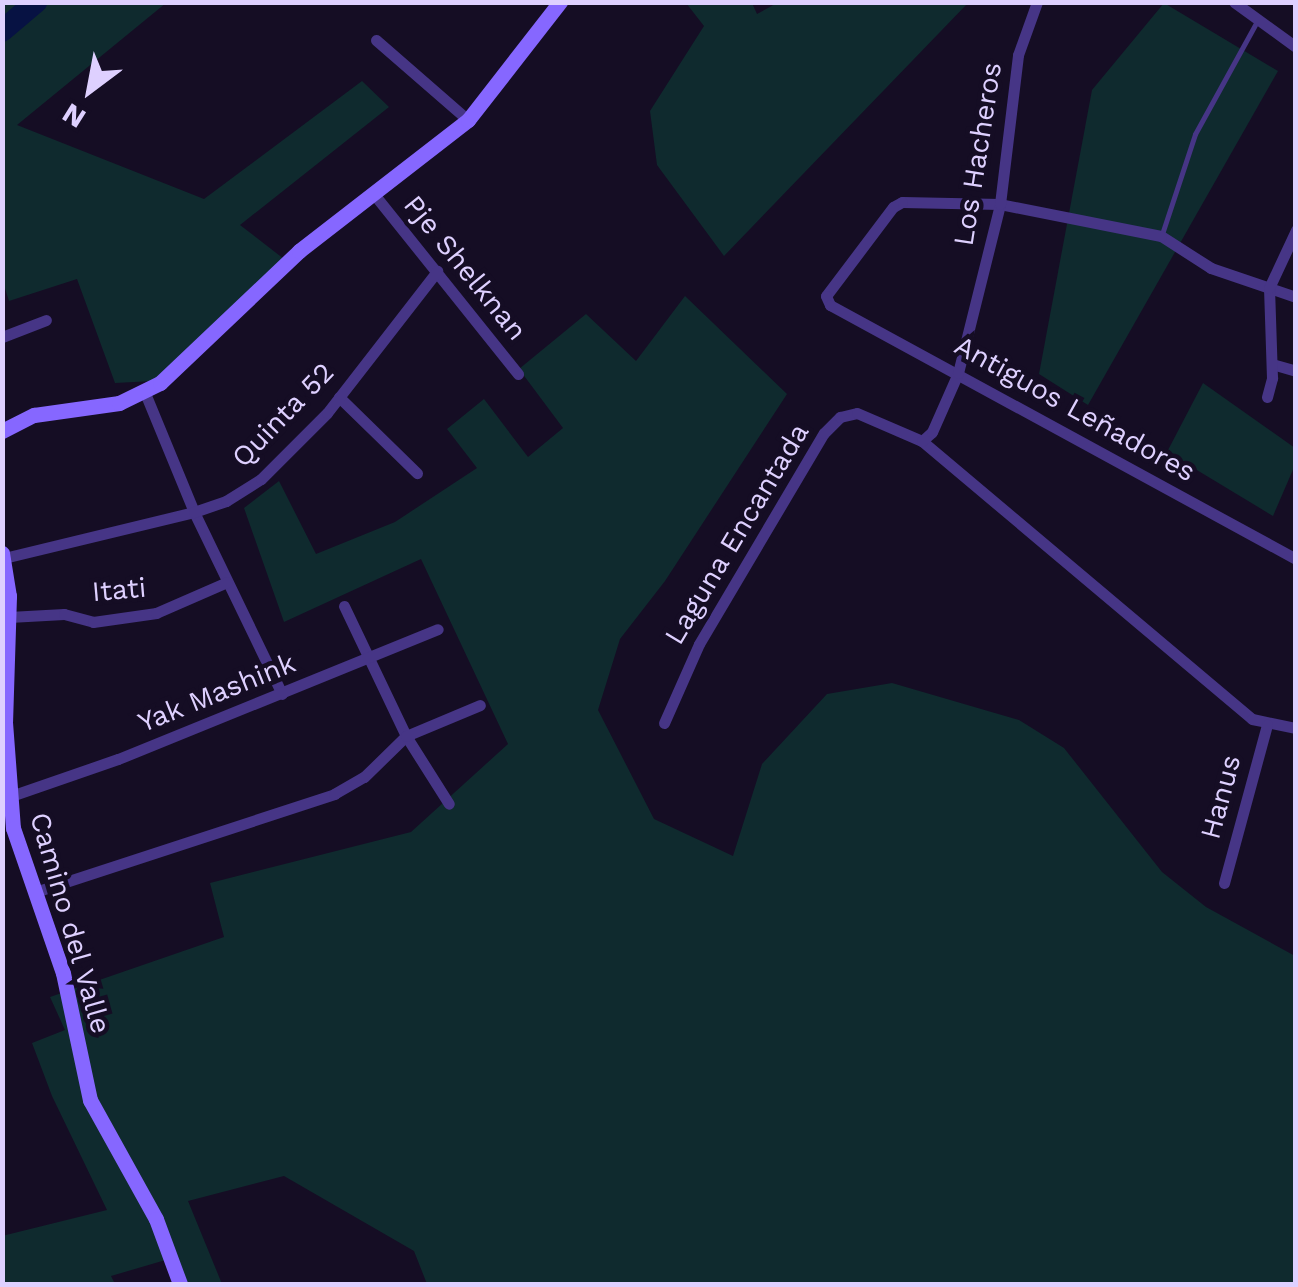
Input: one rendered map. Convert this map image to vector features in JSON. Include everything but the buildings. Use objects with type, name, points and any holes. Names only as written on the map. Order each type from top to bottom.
[{"type":"street","points":[[2,431],[34,415],[119,403],[146,394],[300,252],[468,120],[560,2]]},
{"type":"street","name":"Los Hacheros","points":[[958,373],[1000,204],[1018,55],[1037,2]]},
{"type":"street","points":[[1234,2],[1296,48]]},
{"type":"street","points":[[376,40],[468,120]]},
{"type":"street","name":"Pje Shelknan","points":[[373,193],[518,374]]},
{"type":"street","name":"Antiguos Leñadores","points":[[1000,204],[902,202],[893,207],[828,289],[830,304],[1296,559]]},
{"type":"street","points":[[1000,204],[1161,236],[1212,268],[1296,297]]},
{"type":"street","points":[[1267,397],[1272,364],[1269,288],[1296,230]]},
{"type":"street","name":"Quinta 52","points":[[3,556],[194,512],[226,501],[261,479],[339,397],[437,271]]},
{"type":"street","points":[[2,337],[46,320]]},
{"type":"street","points":[[1272,364],[1296,371]]},
{"type":"street","points":[[958,373],[932,432],[922,442],[1252,719],[1296,728]]},
{"type":"street","points":[[146,394],[194,512],[282,694]]},
{"type":"street","points":[[339,397],[417,472]]},
{"type":"street","name":"Laguna Encantada","points":[[664,723],[699,644],[824,433],[840,416],[857,413],[922,442]]},
{"type":"street","name":"Camino del Valle","points":[[3,556],[10,617],[5,748],[13,828],[62,972],[90,1100],[156,1219],[180,1284]]},
{"type":"street","name":"Itati","points":[[10,617],[64,614],[94,622],[156,613],[227,582]]},
{"type":"street","points":[[344,606],[406,736],[449,804]]},
{"type":"street","name":"Yak Mashink","points":[[10,796],[282,694],[438,629]]},
{"type":"street","points":[[35,892],[334,794],[364,777],[406,736],[480,706]]},
{"type":"street","name":"Hanus","points":[[1224,883],[1267,725]]},
{"type":"lane","points":[[1161,236],[1195,134],[1257,20]]},
{"type":"green space","points":[[2,3],[166,3],[17,125],[204,199],[362,81],[389,107],[240,225],[284,259],[153,381],[115,383],[77,279],[9,301],[2,279]]},
{"type":"green space","points":[[686,3],[752,3],[757,14],[777,3],[968,3],[724,256],[657,165],[650,111],[704,26]]},
{"type":"green space","points":[[1164,3],[1278,71],[1088,405],[1039,374],[1092,90]]},
{"type":"green space","points":[[685,296],[787,394],[665,581],[620,639],[598,710],[654,819],[733,856],[762,764],[827,694],[892,683],[1019,720],[1064,748],[1162,872],[1206,907],[1295,956],[1295,1284],[427,1284],[414,1251],[284,1176],[188,1201],[222,1284],[182,1284],[169,1259],[111,1276],[115,1284],[3,1284],[2,1236],[107,1210],[52,1096],[32,1043],[65,1030],[50,997],[224,937],[210,883],[411,832],[508,744],[421,559],[284,622],[244,508],[279,481],[316,554],[395,522],[477,468],[447,429],[484,399],[528,457],[563,428],[519,369],[586,314],[636,361]]},
{"type":"green space","points":[[1203,383],[1295,448],[1295,465],[1273,516],[1167,452]]},
{"type":"waterway","points":[[2,31],[36,2]]}]
